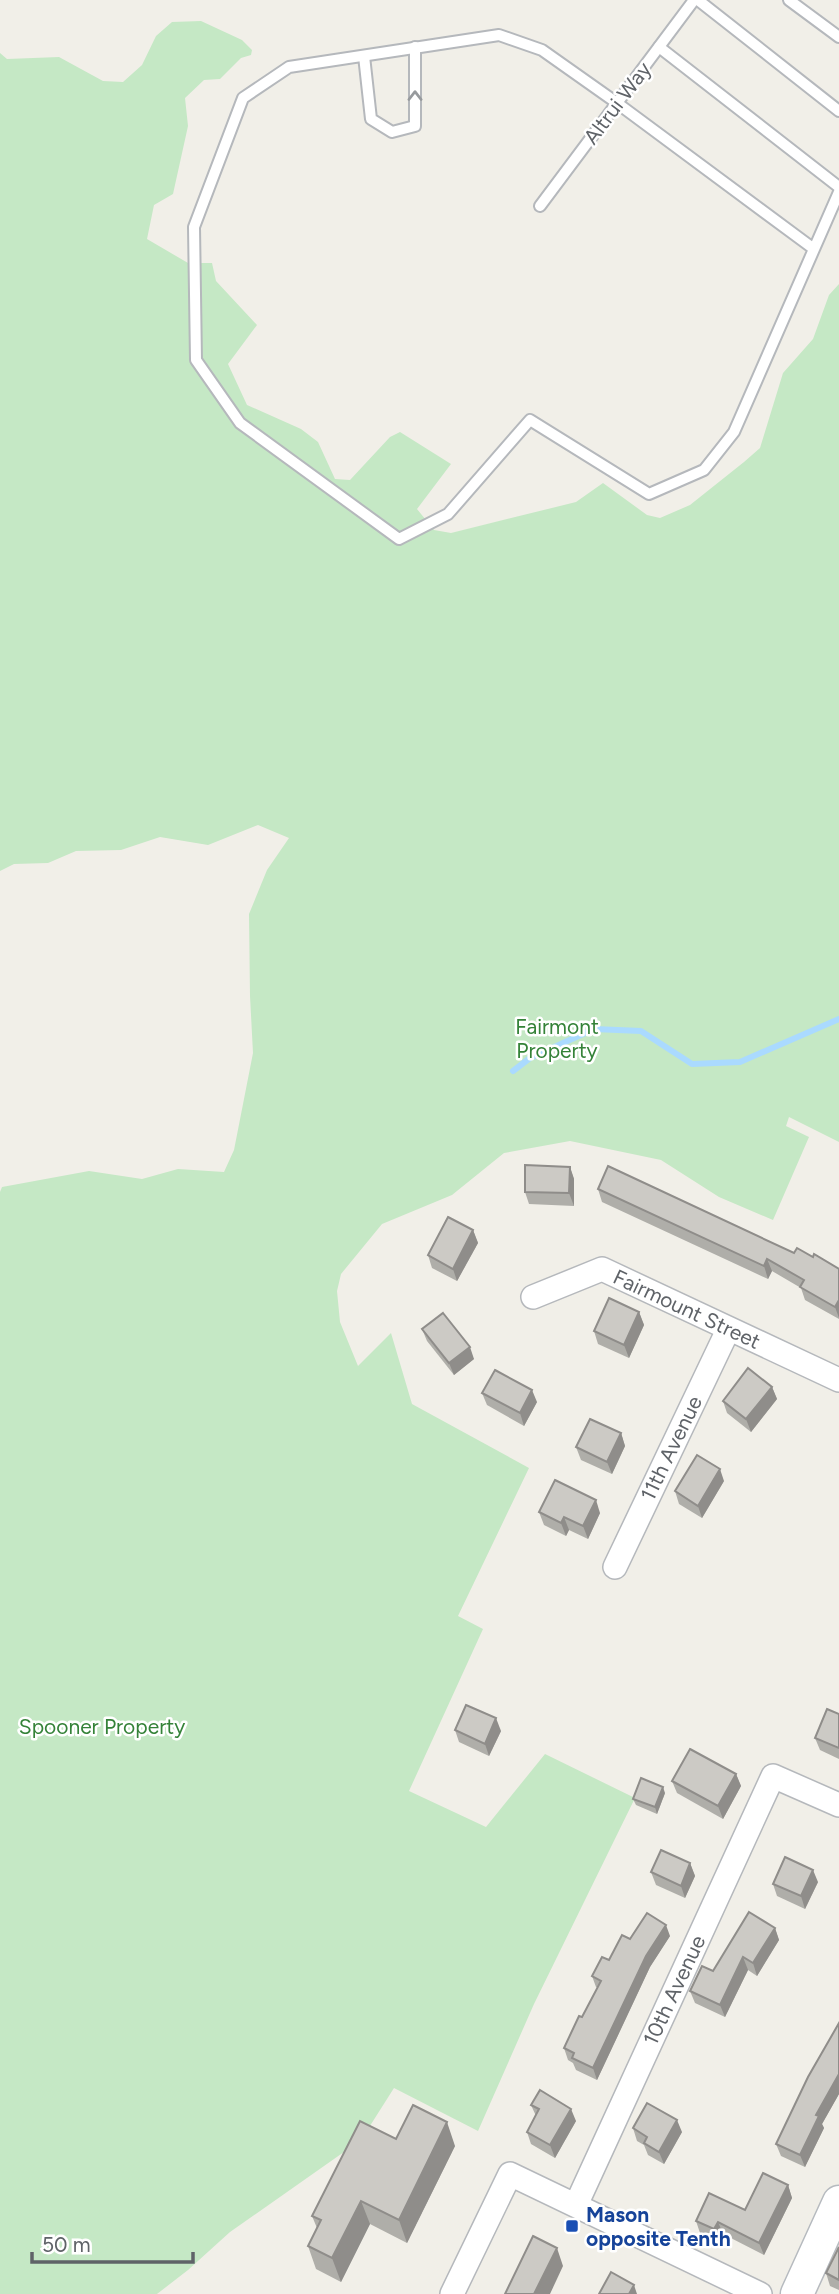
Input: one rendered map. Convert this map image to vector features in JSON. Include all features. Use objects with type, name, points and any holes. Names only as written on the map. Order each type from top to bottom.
[{"type":"street","name":"Fairmount Street","points":[[533,1297],[603,1269],[839,1380]]},
{"type":"street","name":"11th Avenue","points":[[615,1567],[728,1329]]},
{"type":"street","name":"10th Avenue","points":[[576,2205],[773,1776],[839,1805]]},
{"type":"street","points":[[452,2294],[510,2174],[760,2294]]},
{"type":"street","points":[[797,2294],[839,2202]]},
{"type":"lane","name":"Altrui Way","points":[[540,206],[696,0]]},
{"type":"lane","points":[[696,0],[839,111]]},
{"type":"lane","points":[[789,0],[839,37]]},
{"type":"lane","points":[[814,250],[542,50],[499,36],[289,67],[243,98],[194,227],[196,360],[240,423],[399,539],[448,514],[530,420],[649,494],[704,470],[734,432],[814,250],[839,192]]},
{"type":"lane","points":[[364,56],[371,119],[392,132],[415,126],[415,47]]},
{"type":"lane","points":[[659,47],[839,187]]},
{"type":"green space","points":[[201,21],[242,40],[252,50],[251,55],[241,58],[220,79],[204,80],[185,98],[188,126],[173,194],[154,205],[147,239],[188,263],[212,263],[216,281],[257,325],[228,364],[247,405],[301,429],[318,442],[335,479],[350,480],[390,437],[400,432],[451,464],[417,509],[434,530],[451,533],[576,502],[603,483],[647,515],[660,518],[690,505],[760,448],[783,373],[813,339],[829,295],[839,284],[839,1142],[789,1117],[786,1126],[809,1137],[773,1220],[719,1197],[661,1160],[570,1141],[504,1153],[452,1195],[382,1224],[341,1274],[337,1291],[340,1322],[358,1366],[391,1333],[412,1404],[529,1468],[458,1616],[483,1629],[409,1791],[486,1827],[545,1754],[635,1798],[534,2004],[478,2131],[394,2088],[361,2140],[230,2232],[157,2294],[0,2294],[0,1192],[2,1187],[89,1171],[142,1179],[178,1169],[224,1172],[234,1150],[253,1053],[249,914],[267,870],[289,838],[258,825],[208,845],[160,837],[121,850],[76,851],[48,863],[14,864],[0,871],[0,53],[7,59],[59,57],[103,81],[123,82],[142,65],[156,36],[172,22]]},
{"type":"building","points":[[525,1165],[570,1167],[569,1193],[525,1192]]},
{"type":"building","points":[[608,1166],[794,1253],[797,1248],[813,1257],[814,1254],[839,1269],[839,1300],[835,1307],[800,1287],[804,1280],[767,1259],[764,1266],[598,1189]]},
{"type":"building","points":[[448,1217],[473,1230],[453,1269],[428,1255]]},
{"type":"building","points":[[609,1298],[639,1312],[624,1345],[594,1331]]},
{"type":"building","points":[[443,1313],[470,1347],[449,1363],[422,1329]]},
{"type":"building","points":[[748,1368],[772,1387],[746,1419],[723,1401]]},
{"type":"building","points":[[495,1370],[532,1390],[520,1413],[482,1393]]},
{"type":"building","points":[[590,1419],[621,1433],[607,1462],[576,1447]]},
{"type":"building","points":[[697,1455],[720,1469],[698,1506],[675,1491]]},
{"type":"building","points":[[555,1480],[596,1500],[583,1526],[564,1517],[561,1523],[539,1512]]},
{"type":"building","points":[[466,1705],[496,1718],[485,1744],[455,1730]]},
{"type":"building","points":[[827,1709],[839,1714],[839,1748],[815,1738]]},
{"type":"building","points":[[690,1749],[736,1774],[718,1806],[672,1781]]},
{"type":"building","points":[[641,1778],[663,1787],[655,1807],[633,1799]]},
{"type":"building","points":[[661,1850],[690,1863],[681,1886],[651,1872]]},
{"type":"building","points":[[785,1857],[813,1870],[801,1896],[773,1884]]},
{"type":"building","points":[[749,1912],[775,1928],[753,1963],[743,1957],[720,2005],[690,1991],[702,1966],[713,1971]]},
{"type":"building","points":[[647,1913],[666,1925],[646,1956],[593,2068],[572,2058],[574,2053],[564,2048],[579,2016],[582,2017],[601,1981],[592,1976],[602,1957],[609,1960],[622,1935],[630,1939]]},
{"type":"building","points":[[839,2023],[839,2074],[816,2115],[819,2116],[800,2155],[776,2144],[808,2077]]},
{"type":"building","points":[[540,2090],[571,2109],[550,2145],[527,2132],[539,2109],[531,2105]]},
{"type":"building","points":[[647,2103],[677,2120],[659,2152],[644,2143],[647,2137],[633,2128]]},
{"type":"building","points":[[413,2105],[447,2122],[399,2220],[361,2201],[332,2258],[308,2246],[321,2220],[312,2216],[360,2121],[396,2139]]},
{"type":"building","points":[[763,2173],[788,2185],[759,2243],[718,2222],[714,2229],[696,2221],[709,2193],[745,2210]]},
{"type":"building","points":[[533,2236],[557,2248],[534,2294],[505,2294]]},
{"type":"building","points":[[839,2247],[839,2280],[826,2273]]},
{"type":"building","points":[[611,2272],[634,2285],[629,2294],[599,2294]]},
{"type":"waterway","points":[[513,1071],[530,1058],[594,1029],[641,1031],[692,1064],[740,1062],[839,1019]]},
{"type":"place","name":"Mason opposite Tenth","points":[[572,2226]]},
{"type":"park label","name":"Fairmont Property","points":[[557,1038]]},
{"type":"park label","name":"Spooner Property","points":[[102,1726]]}]
